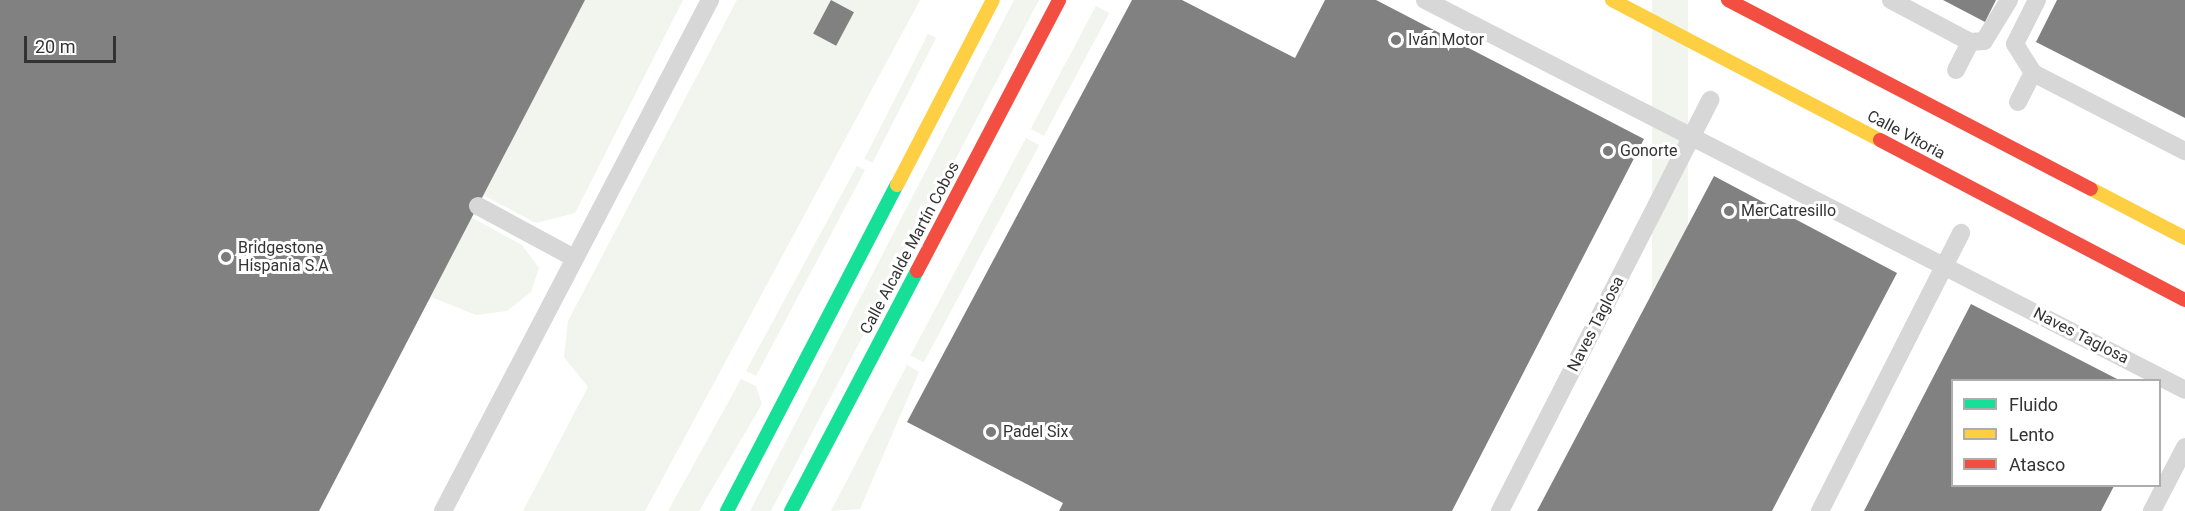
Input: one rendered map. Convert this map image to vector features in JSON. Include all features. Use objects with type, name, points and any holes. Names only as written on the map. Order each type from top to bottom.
[{"type":"main road","points":[[727,511],[993,0]]},
{"type":"main road","name":"Calle Alcalde Martín Cobos","points":[[790,511],[1059,0]]},
{"type":"main road","name":"Calle Vitoria","points":[[1612,0],[2185,300]]},
{"type":"main road","points":[[1728,0],[2185,238]]},
{"type":"lane","points":[[443,511],[710,0]]},
{"type":"lane","name":"Naves Taglosa","points":[[1425,0],[2185,390]]},
{"type":"lane","points":[[1891,0],[1970,42],[1984,41],[2009,0]]},
{"type":"lane","points":[[2037,0],[2015,44],[2033,74],[2185,151]]},
{"type":"lane","points":[[1956,70],[1970,42]]},
{"type":"lane","points":[[2018,102],[2033,74]]},
{"type":"lane","name":"Naves Taglosa","points":[[1500,511],[1710,100]]},
{"type":"lane","points":[[478,206],[574,258]]},
{"type":"lane","points":[[1820,511],[1961,233]]},
{"type":"lane","points":[[2152,511],[2185,447]]},
{"type":"shaded area","points":[[585,0],[683,0],[575,213],[536,223],[483,195]]},
{"type":"shaded area","points":[[737,0],[920,0],[645,511],[523,511],[588,387],[564,357],[568,321]]},
{"type":"shaded area","points":[[1014,0],[1039,0],[771,511],[750,511]]},
{"type":"shaded area","points":[[1652,0],[1688,0],[1688,511],[1652,511]]},
{"type":"shaded area","points":[[1096,6],[1109,13],[1044,136],[1031,129]]},
{"type":"shaded area","points":[[928,34],[936,38],[872,163],[864,159]]},
{"type":"shaded area","points":[[1026,138],[1039,145],[924,362],[911,355]]},
{"type":"shaded area","points":[[857,166],[865,170],[756,376],[746,371]]},
{"type":"shaded area","points":[[471,217],[522,245],[539,268],[531,292],[507,311],[476,315],[431,297]]},
{"type":"shaded area","points":[[907,365],[919,372],[860,509],[831,511]]},
{"type":"shaded area","points":[[741,379],[756,386],[762,404],[699,511],[668,511]]},
{"type":"building","name":"Bridgestone Hispania S.A","points":[[0,0],[585,0],[319,511],[0,511]]},
{"type":"building","points":[[831,0],[854,12],[836,46],[813,34]]},
{"type":"building","points":[[1132,0],[1182,0],[1295,58],[1325,0],[1376,0],[1644,139],[1452,511],[1059,511],[1063,503],[907,422]]},
{"type":"building","points":[[1943,0],[1996,0],[1985,22]]},
{"type":"building","points":[[2057,0],[2185,0],[2185,118],[2036,42]]},
{"type":"building","points":[[1714,176],[1897,273],[1772,511],[1537,511]]},
{"type":"building","points":[[1971,304],[2117,379],[1951,379],[1951,487],[2113,487],[2101,511],[1864,511]]},
{"type":"traffic: fast","points":[[727,511],[897,185]]},
{"type":"traffic: fast","points":[[791,511],[917,271]]},
{"type":"traffic: slow","points":[[897,185],[993,0]]},
{"type":"traffic: slow","points":[[1612,0],[1880,140]]},
{"type":"traffic: slow","points":[[2091,189],[2185,238]]},
{"type":"traffic: jam","points":[[917,271],[1059,0]]},
{"type":"traffic: jam","points":[[1728,0],[2091,189]]},
{"type":"traffic: jam","points":[[1880,140],[2185,300]]},
{"type":"place","name":"Iván Motor","points":[[1396,40]]},
{"type":"place","name":"Gonorte","points":[[1608,151]]},
{"type":"place","name":"MerCatresillo","points":[[1729,211]]},
{"type":"place","name":"Bridgestone Hispania S.A","points":[[226,257]]},
{"type":"place","name":"Padel Six","points":[[991,432]]}]
